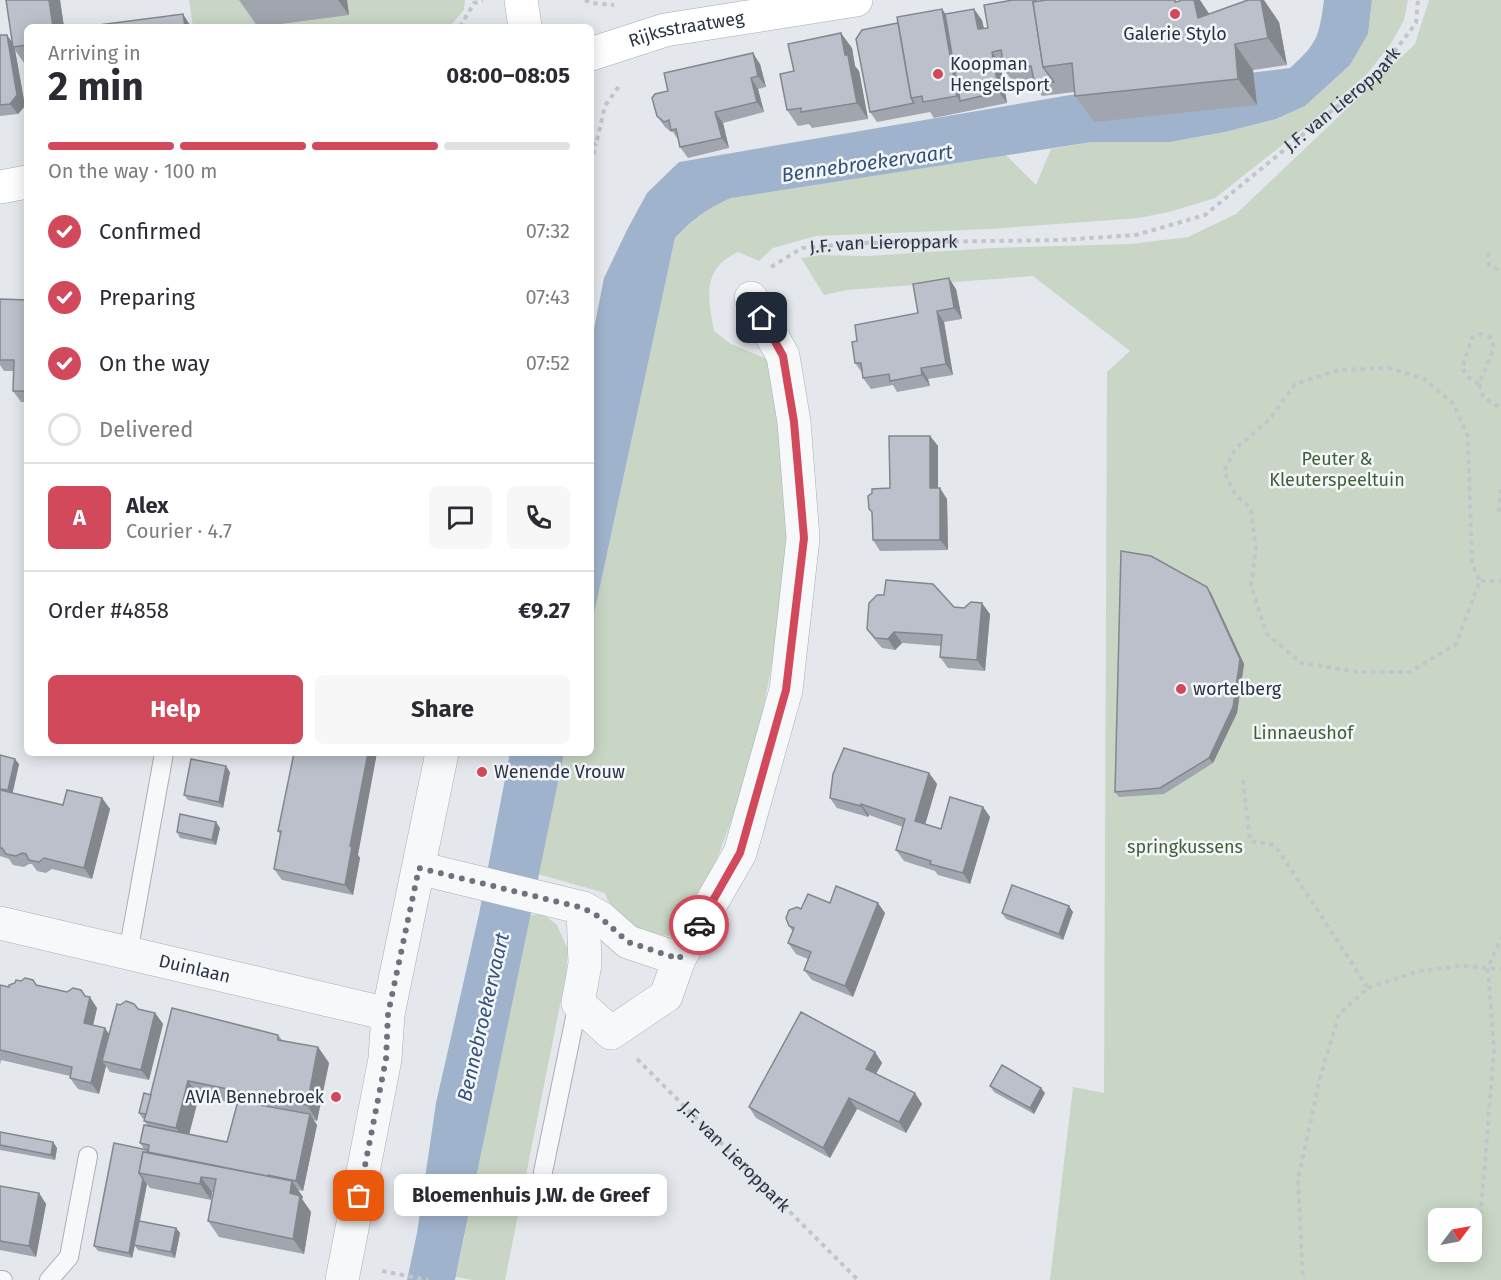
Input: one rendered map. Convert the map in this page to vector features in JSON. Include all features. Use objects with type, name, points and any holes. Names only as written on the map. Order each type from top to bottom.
[{"type":"main road","points":[[521,0],[525,24]]},
{"type":"main road","name":"Rijksstraatweg","points":[[594,53],[665,30],[856,0]]},
{"type":"main road","points":[[0,187],[24,183]]},
{"type":"street","points":[[583,908],[585,964],[578,1003],[611,1033],[666,996],[679,959],[740,853],[786,690],[804,538],[794,422],[783,356],[751,298]]},
{"type":"street","points":[[342,1280],[386,1059],[388,1014],[441,756]]},
{"type":"street","points":[[419,868],[583,908],[601,918],[628,942],[679,959]]},
{"type":"street","name":"Duinlaan","points":[[0,923],[388,1014]]},
{"type":"lane","points":[[128,953],[163,756]]},
{"type":"lane","points":[[543,1172],[578,1003]]},
{"type":"lane","points":[[49,1280],[69,1257],[88,1156]]},
{"type":"path","points":[[462,24],[474,2],[490,0]]},
{"type":"path","name":"J.F. van Lieroppark","points":[[751,298],[771,266],[802,248],[858,243],[1060,240],[1136,235],[1205,215],[1379,72],[1416,23],[1418,0]]},
{"type":"path","points":[[594,152],[596,144]]},
{"type":"path","points":[[1488,253],[1489,265],[1501,271]]},
{"type":"path","points":[[1479,384],[1468,377],[1462,368],[1472,338],[1482,334],[1491,338],[1494,348],[1479,384],[1483,398],[1501,408]]},
{"type":"path","points":[[1388,368],[1424,379],[1453,403],[1468,437],[1472,564],[1480,581],[1456,644],[1410,672],[1360,672],[1301,663],[1266,633],[1251,585],[1256,549],[1251,509],[1235,494],[1224,471],[1235,449],[1269,420],[1295,384],[1349,369],[1388,368]]},
{"type":"path","points":[[1501,489],[1501,515]]},
{"type":"path","points":[[1480,581],[1501,581]]},
{"type":"path","points":[[1243,780],[1250,841],[1275,845],[1368,988]]},
{"type":"path","points":[[1481,1208],[1494,1049],[1488,968],[1501,938]]},
{"type":"path","points":[[1303,1280],[1298,1179],[1320,1078],[1339,1014],[1368,988],[1419,971],[1460,966],[1501,969]]},
{"type":"path","name":"J.F. van Lieroppark","points":[[611,1033],[858,1280]]},
{"type":"path","points":[[392,1273],[428,1280]]},
{"type":"green space","points":[[189,0],[465,0],[464,10],[452,24],[193,24]]},
{"type":"green space","points":[[1372,0],[1408,0],[1404,20],[1392,42],[1368,73],[1304,128],[1215,198],[1173,211],[1139,218],[990,229],[816,236],[773,248],[759,261],[738,252],[718,267],[713,276],[709,296],[714,331],[731,344],[767,359],[782,447],[787,553],[774,652],[762,717],[746,782],[715,864],[686,927],[669,936],[626,931],[615,919],[605,893],[538,874],[563,756],[594,756],[594,614],[675,238],[709,207],[731,198],[1006,155],[1036,185],[1051,149],[1092,142],[1170,142],[1225,132],[1276,119],[1305,106],[1350,65],[1368,34]]},
{"type":"green space","name":"Linnaeushof","points":[[1429,0],[1501,0],[1501,1280],[1050,1280],[1073,1087],[1104,1093],[1107,372],[1130,351],[1033,276],[847,290],[824,295],[801,258],[821,255],[867,256],[993,248],[1131,244],[1188,237],[1236,214],[1415,44]]},
{"type":"green space","points":[[543,914],[557,925],[568,950],[566,975],[505,1280],[473,1280],[456,1277],[530,915]]},
{"type":"water","name":"Bennebroekervaart","points":[[1324,0],[1372,0],[1368,34],[1350,65],[1305,106],[1276,119],[1225,132],[1170,142],[1092,142],[731,198],[707,210],[694,220],[675,238],[594,614],[594,329],[604,278],[627,230],[647,193],[679,162],[1070,95],[1290,68],[1312,45],[1321,22]]},
{"type":"water","name":"Bennebroekervaart","points":[[509,756],[563,756],[455,1280],[407,1280],[417,1233],[436,1103],[479,914]]},
{"type":"building","points":[[6,0],[49,0],[53,24],[24,24],[24,45],[13,47]]},
{"type":"building","points":[[1013,0],[1035,0],[1033,2],[1043,67],[1054,82],[1035,85],[1031,66],[1005,71],[1001,50],[992,52],[999,92],[960,101],[945,14],[974,9],[978,29],[988,28],[984,5]]},
{"type":"building","points":[[1046,0],[1175,0],[1175,2],[1194,0],[1198,18],[1248,0],[1261,0],[1268,38],[1235,44],[1238,79],[1075,96],[1072,63],[1043,67],[1033,2]]},
{"type":"building","points":[[942,9],[957,96],[923,102],[922,96],[911,98],[897,17]]},
{"type":"building","points":[[183,14],[185,24],[106,24]]},
{"type":"building","points":[[898,23],[911,98],[914,103],[870,112],[856,39],[862,30]]},
{"type":"building","points":[[841,33],[845,55],[848,55],[857,103],[801,112],[801,108],[787,110],[780,74],[794,71],[788,44]]},
{"type":"building","points":[[0,35],[7,35],[17,95],[10,104],[0,105]]},
{"type":"building","points":[[753,53],[758,76],[751,78],[757,102],[715,112],[722,138],[680,147],[676,129],[671,130],[669,120],[664,122],[657,116],[652,98],[655,94],[668,91],[664,73]]},
{"type":"building","points":[[949,278],[954,308],[937,311],[946,364],[921,368],[922,375],[890,381],[889,374],[863,378],[861,363],[855,363],[852,342],[857,341],[855,325],[918,313],[913,284]]},
{"type":"building","points":[[0,299],[24,300],[24,391],[13,391],[14,360],[0,360]]},
{"type":"building","points":[[889,436],[930,436],[930,488],[940,488],[940,540],[873,540],[872,512],[869,509],[868,496],[872,493],[872,489],[890,488]]},
{"type":"building","name":"wortelberg","points":[[1121,551],[1151,556],[1207,587],[1240,659],[1233,707],[1209,758],[1160,788],[1115,792]]},
{"type":"building","points":[[886,580],[933,584],[954,607],[964,608],[971,602],[982,603],[977,660],[940,657],[942,635],[894,632],[888,639],[875,638],[867,629],[869,603],[877,595],[884,595]]},
{"type":"building","points":[[844,748],[929,773],[915,821],[941,829],[950,797],[983,807],[963,873],[930,864],[931,861],[896,850],[905,819],[861,804],[861,806],[830,798],[833,774]]},
{"type":"building","points":[[0,755],[15,759],[8,790],[0,789]]},
{"type":"building","points":[[293,756],[367,756],[345,885],[274,869],[281,831],[278,831]]},
{"type":"building","points":[[191,759],[226,766],[219,802],[184,795]]},
{"type":"building","points":[[0,790],[63,805],[67,790],[102,798],[84,868],[44,858],[39,862],[29,860],[26,854],[22,853],[16,856],[6,854],[0,848]]},
{"type":"building","points":[[180,814],[216,822],[212,840],[177,832]]},
{"type":"building","points":[[1012,885],[1069,906],[1059,934],[1002,913]]},
{"type":"building","points":[[836,886],[878,903],[845,986],[804,970],[811,952],[788,943],[794,928],[789,926],[786,918],[789,910],[797,907],[801,909],[808,894],[830,903]]},
{"type":"building","points":[[25,978],[33,980],[36,985],[67,992],[73,988],[81,990],[85,996],[90,997],[84,1023],[105,1028],[91,1083],[70,1078],[72,1067],[0,1050],[0,985],[9,987],[16,980],[21,981]]},
{"type":"building","points":[[126,1001],[134,1004],[138,1009],[155,1013],[141,1070],[102,1061],[117,1004],[120,1005]]},
{"type":"building","points":[[172,1008],[278,1035],[278,1040],[318,1047],[307,1105],[188,1081],[176,1128],[144,1121]]},
{"type":"building","points":[[801,1012],[875,1052],[866,1069],[915,1093],[899,1122],[849,1098],[823,1148],[749,1107]]},
{"type":"building","points":[[1002,1065],[1041,1088],[1030,1108],[990,1086]]},
{"type":"building","points":[[144,1093],[151,1095],[146,1114],[139,1113]]},
{"type":"building","points":[[238,1101],[310,1114],[296,1181],[148,1152],[149,1145],[140,1143],[144,1125],[227,1142]]},
{"type":"building","points":[[0,1132],[53,1142],[51,1155],[0,1145]]},
{"type":"building","points":[[114,1143],[148,1150],[148,1152],[143,1152],[139,1173],[143,1179],[129,1253],[94,1246]]},
{"type":"building","points":[[143,1152],[292,1181],[290,1193],[300,1196],[293,1239],[208,1221],[216,1179],[201,1177],[200,1184],[139,1173]]},
{"type":"building","points":[[0,1186],[39,1193],[29,1246],[0,1241]]},
{"type":"building","points":[[139,1221],[176,1228],[171,1252],[134,1245]]},
{"type":"way so far","points":[[359,1196],[386,1059],[388,1014],[419,868],[583,908],[601,918],[628,942],[679,959],[699,925]]},
{"type":"place","name":"Galerie Stylo","points":[[1175,14]]},
{"type":"place","name":"Koopman Hengelsport","points":[[938,74]]},
{"type":"place","name":"wortelberg","points":[[1181,689]]},
{"type":"place","name":"Wenende Vrouw","points":[[482,772]]},
{"type":"place","name":"AVIA Bennebroek","points":[[336,1097]]},
{"type":"place","name":"Bloemenhuis J.W. de Greef","points":[[359,1196]]},
{"type":"route","points":[[699,925],[740,853],[786,690],[804,538],[794,422],[783,356],[762,318]]},
{"type":"park label","name":"Peuter & Kleuterspeeltuin","points":[[1337,469]]},
{"type":"park label","name":"springkussens","points":[[1185,847]]}]
